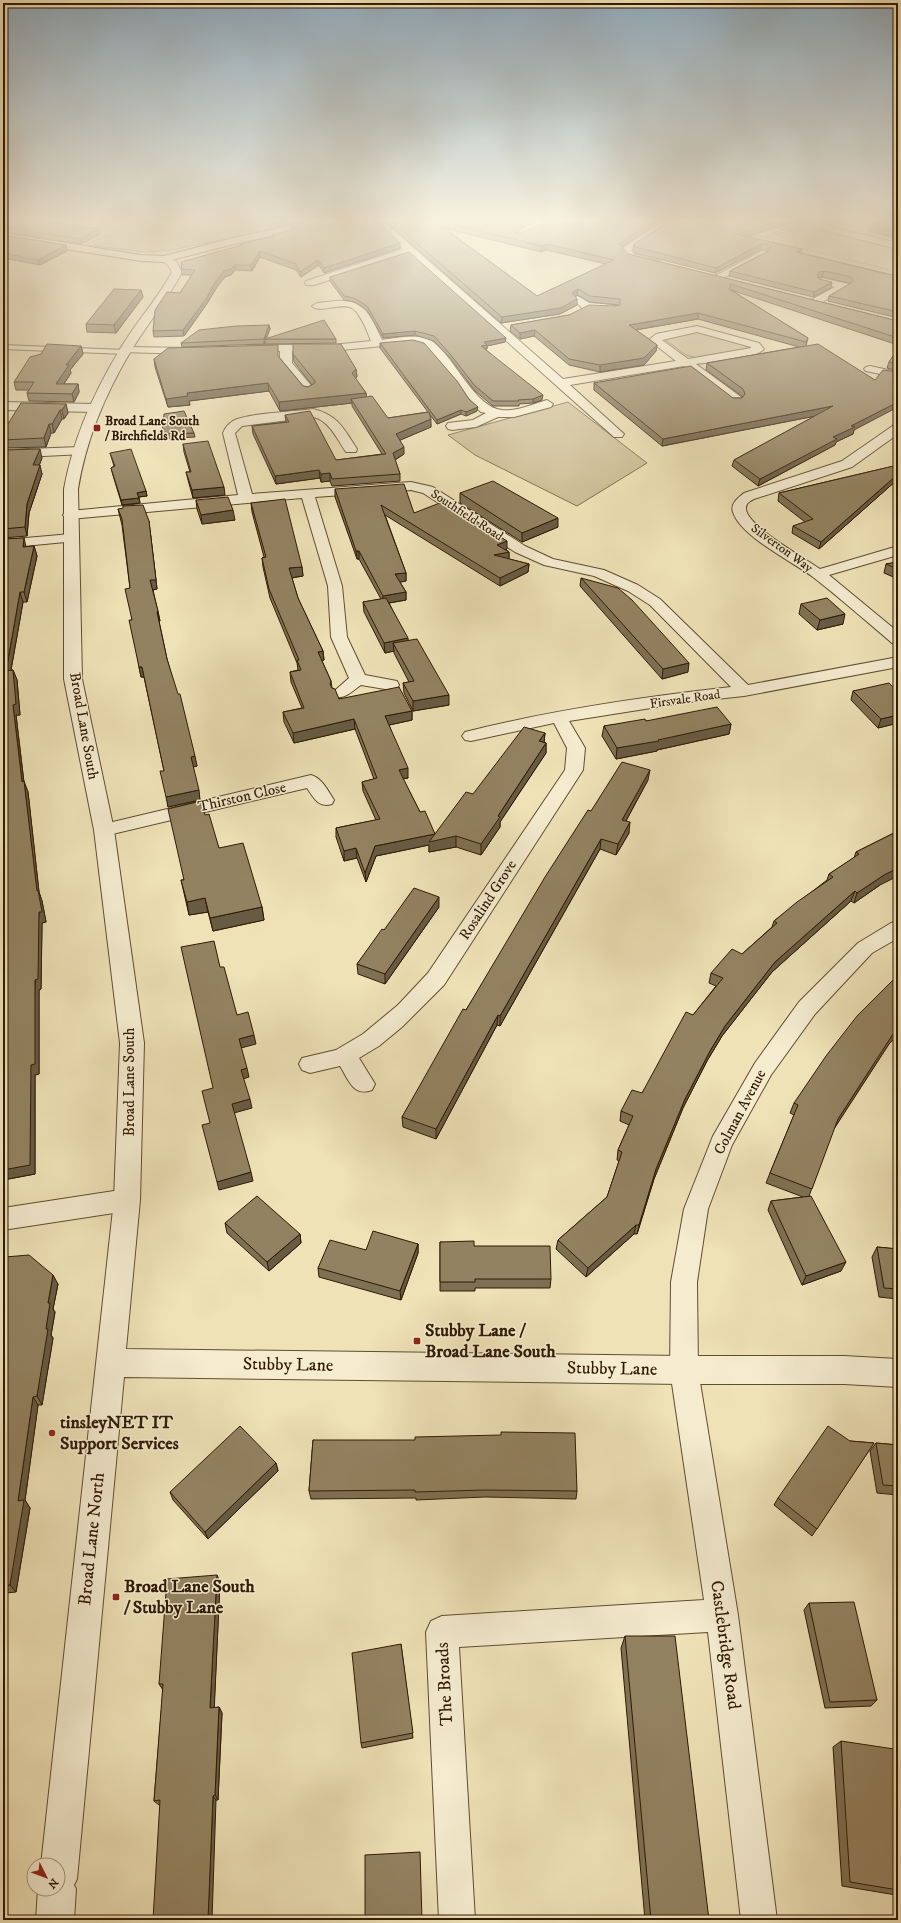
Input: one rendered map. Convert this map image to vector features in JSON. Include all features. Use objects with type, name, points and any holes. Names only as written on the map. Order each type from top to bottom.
[{"type":"street","name":"Broad Lane South","points":[[127,1200],[132,1043],[104,830],[73,679],[70,515],[72,481],[79,451],[94,408],[125,351],[153,311]]},
{"type":"street","points":[[360,311],[378,343]]},
{"type":"street","points":[[480,311],[618,434]]},
{"type":"street","points":[[500,328],[514,326]]},
{"type":"street","points":[[561,383],[686,362],[752,352],[758,349],[755,345],[697,329],[660,336],[655,340],[686,362],[725,392],[738,395]]},
{"type":"street","points":[[237,349],[332,348],[414,340],[429,344],[462,382],[474,400],[485,409],[497,413],[514,413],[547,404]]},
{"type":"street","points":[[286,349],[286,362],[309,390]]},
{"type":"street","points":[[125,351],[200,351]]},
{"type":"street","points":[[867,368],[898,375]]},
{"type":"street","points":[[3,406],[94,408]]},
{"type":"street","points":[[246,498],[229,433],[231,428],[237,424],[246,421],[313,413],[329,419],[351,449]]},
{"type":"street","points":[[452,426],[476,423],[497,413]]},
{"type":"street","name":"Silverton Way","points":[[898,428],[846,464],[749,496],[740,502],[738,508],[741,516],[751,527],[818,574],[898,640]]},
{"type":"street","points":[[3,454],[79,451]]},
{"type":"street","name":"Southfield Road","points":[[70,515],[307,493],[411,486],[428,490],[520,549],[549,562],[599,574],[639,591],[655,602],[744,691]]},
{"type":"street","points":[[307,493],[335,586],[340,637],[358,679]]},
{"type":"street","points":[[3,544],[71,538]]},
{"type":"street","points":[[818,574],[898,550]]},
{"type":"street","name":"Firsvale Road","points":[[472,736],[559,717],[688,697],[744,691],[898,662]]},
{"type":"street","points":[[340,693],[358,679],[391,685]]},
{"type":"street","name":"Rosalind Grove","points":[[310,1064],[345,1055],[375,1037],[415,1001],[436,979],[574,770],[576,748],[559,717]]},
{"type":"street","name":"Thirston Close","points":[[104,830],[311,781],[325,800]]},
{"type":"street","name":"Colman Avenue","points":[[684,1370],[684,1282],[696,1209],[721,1142],[763,1069],[807,1008],[865,948],[898,928]]},
{"type":"street","points":[[345,1055],[364,1084]]},
{"type":"street","points":[[3,1219],[127,1200]]},
{"type":"street","name":"Broad Lane North","points":[[60,1857],[127,1200]]},
{"type":"street","name":"Stubby Lane","points":[[110,1363],[684,1370],[844,1370],[898,1373]]},
{"type":"street","name":"Castlebridge Road","points":[[684,1370],[722,1615],[759,1920]]},
{"type":"street","name":"The Broads","points":[[457,1920],[442,1632],[722,1615]]},
{"type":"street","points":[[55,1920],[56,1897]]},
{"type":"lane","points":[[3,347],[125,351]]},
{"type":"shaded area","points":[[696,331],[750,346],[752,348],[700,359],[686,355],[664,339]]},
{"type":"shaded area","points":[[568,402],[647,463],[577,506],[475,455],[448,435]]},
{"type":"building","points":[[97,311],[125,311],[114,325],[86,324]]},
{"type":"building","points":[[155,311],[197,311],[183,330],[153,331]]},
{"type":"building","points":[[370,311],[475,311],[506,338],[484,342],[487,345],[481,346],[543,395],[533,399],[518,400],[519,401],[493,401],[475,386],[434,336],[415,331],[383,334]]},
{"type":"building","points":[[495,311],[543,311],[502,317]]},
{"type":"building","points":[[578,311],[764,311],[808,338],[806,342],[698,313],[629,325],[657,345],[644,358],[600,365],[569,359],[535,330],[520,333],[511,325],[569,315]]},
{"type":"building","points":[[814,311],[857,311],[898,321],[898,338]]},
{"type":"building","points":[[324,320],[336,339],[265,339]]},
{"type":"building","points":[[269,325],[264,339],[181,343],[199,330],[236,326]]},
{"type":"building","points":[[413,340],[424,343],[457,381],[469,399],[478,407],[466,412],[461,410],[437,420],[380,343]]},
{"type":"building","points":[[47,344],[81,346],[66,365],[69,365],[56,384],[78,384],[72,394],[27,393],[34,382],[14,382],[30,357],[41,354]]},
{"type":"building","points":[[293,344],[341,344],[356,369],[352,373],[366,393],[279,402],[268,383],[187,393],[188,396],[166,399],[154,359],[168,348],[278,345],[278,356],[303,386],[308,387],[315,383],[315,381],[293,354]]},
{"type":"building","points":[[818,344],[875,380],[883,370],[898,372],[898,402],[851,426],[855,427],[833,437],[837,439],[760,479],[734,460],[833,406],[663,439],[594,383],[691,366],[733,398],[742,398],[745,394],[743,389],[707,363]]},
{"type":"building","points":[[898,349],[898,364],[889,362]]},
{"type":"building","points":[[372,396],[388,418],[429,412],[431,419],[396,434],[404,447],[393,453],[400,474],[332,479],[330,473],[321,474],[319,470],[275,476],[252,426],[289,422],[285,415],[310,411],[336,460],[386,454],[351,399]]},
{"type":"building","points":[[21,403],[66,404],[62,410],[60,410],[52,424],[49,424],[44,438],[3,440],[3,432]]},
{"type":"building","points":[[184,411],[194,433],[162,434],[164,414]]},
{"type":"building","points":[[208,441],[224,487],[192,490],[186,472],[191,472],[183,444]]},
{"type":"building","points":[[40,449],[33,465],[40,465],[27,504],[25,527],[3,529],[3,485],[6,479],[3,479],[3,450]]},
{"type":"building","points":[[131,449],[146,491],[137,493],[139,498],[121,500],[111,468],[115,466],[110,453]]},
{"type":"building","points":[[898,465],[898,474],[821,542],[793,526],[813,519],[779,493]]},
{"type":"building","points":[[493,481],[558,518],[522,533],[460,493]]},
{"type":"building","points":[[404,484],[414,513],[445,501],[507,541],[497,545],[509,552],[494,555],[529,564],[500,578],[381,505],[406,573],[395,574],[406,592],[383,596],[359,551],[356,551],[335,489]]},
{"type":"building","points":[[228,497],[233,510],[201,515],[196,500]]},
{"type":"building","points":[[285,499],[302,567],[289,568],[298,598],[323,651],[318,652],[331,681],[330,684],[332,688],[335,689],[339,699],[399,687],[412,711],[385,716],[408,768],[399,770],[420,812],[425,811],[435,834],[375,846],[365,873],[356,848],[344,851],[336,828],[380,819],[362,782],[377,778],[354,719],[293,733],[283,712],[304,708],[290,672],[301,670],[297,660],[299,660],[269,589],[262,558],[266,557],[251,503]]},
{"type":"building","points":[[143,505],[149,521],[156,580],[150,580],[158,611],[167,659],[178,694],[180,694],[195,756],[191,757],[199,790],[166,797],[160,771],[164,771],[142,667],[139,667],[129,620],[132,620],[125,589],[130,588],[122,519],[118,509],[123,508],[123,506]]},
{"type":"building","points":[[24,538],[23,547],[34,546],[24,592],[20,592],[6,671],[13,670],[16,704],[13,705],[22,782],[24,781],[37,891],[38,890],[42,912],[39,912],[38,979],[35,980],[35,1064],[31,1065],[30,1165],[3,1170],[3,539]]},
{"type":"building","points":[[898,562],[898,569],[886,564]]},
{"type":"building","points":[[581,578],[618,588],[632,600],[689,663],[663,669]]},
{"type":"building","points":[[386,598],[408,638],[384,643],[363,602]]},
{"type":"building","points":[[827,598],[845,614],[820,620],[801,604]]},
{"type":"building","points":[[417,639],[449,695],[413,701],[403,683],[414,681],[393,643]]},
{"type":"building","points":[[889,683],[893,687],[898,686],[898,715],[881,719],[853,691]]},
{"type":"building","points":[[717,707],[731,724],[658,740],[659,741],[617,748],[604,726],[645,719],[646,721]]},
{"type":"building","points":[[524,727],[545,733],[539,741],[546,743],[498,816],[500,817],[481,844],[456,836],[429,842],[466,792],[473,794]]},
{"type":"building","points":[[622,762],[650,770],[622,820],[630,822],[618,844],[601,839],[500,1016],[498,1015],[436,1129],[402,1117],[463,1009],[466,1010],[545,877],[588,810],[591,811]]},
{"type":"building","points":[[201,801],[205,815],[209,814],[219,848],[243,843],[262,907],[210,918],[205,898],[187,902],[181,880],[184,880],[168,809]]},
{"type":"building","points":[[898,831],[898,868],[884,875],[857,893],[855,891],[775,962],[725,1026],[685,1099],[656,1169],[639,1225],[636,1225],[588,1268],[558,1240],[607,1197],[622,1152],[618,1150],[633,1116],[621,1111],[632,1090],[642,1093],[686,1012],[693,1015],[723,978],[711,973],[732,949],[742,954],[777,923],[774,921],[797,902],[833,877],[829,874],[859,854],[856,852]]},
{"type":"building","points":[[414,888],[439,897],[385,974],[357,964],[382,929],[384,930]]},
{"type":"building","points":[[214,941],[220,967],[224,967],[237,1015],[248,1012],[254,1035],[239,1039],[247,1068],[241,1070],[250,1099],[232,1104],[251,1172],[217,1182],[202,1125],[210,1123],[202,1091],[213,1088],[181,947]]},
{"type":"building","points":[[898,975],[898,1029],[893,1034],[838,1119],[812,1189],[770,1173],[798,1105],[794,1103],[826,1056],[857,1016]]},
{"type":"building","points":[[257,1196],[300,1234],[267,1262],[225,1223]]},
{"type":"building","points":[[811,1196],[846,1262],[806,1276],[771,1201]]},
{"type":"building","points":[[373,1231],[418,1244],[400,1291],[318,1268],[330,1240],[366,1250]]},
{"type":"building","points":[[474,1241],[474,1246],[550,1246],[551,1279],[475,1279],[475,1282],[440,1282],[440,1242]]},
{"type":"building","points":[[877,1247],[898,1249],[898,1289],[884,1288]]},
{"type":"building","points":[[29,1255],[53,1275],[48,1303],[50,1303],[46,1329],[48,1329],[37,1396],[33,1397],[18,1501],[24,1500],[10,1585],[3,1586],[3,1315],[6,1301],[3,1301],[3,1269],[5,1257]]},
{"type":"building","points":[[240,1426],[276,1463],[205,1532],[170,1492]]},
{"type":"building","points":[[828,1426],[850,1441],[874,1443],[817,1529],[778,1498]]},
{"type":"building","points":[[501,1432],[575,1433],[577,1491],[309,1491],[313,1440],[415,1440],[415,1437],[501,1435]]},
{"type":"building","points":[[876,1443],[898,1445],[898,1486],[883,1485]]},
{"type":"building","points":[[217,1575],[210,1708],[219,1707],[215,1795],[213,1796],[208,1920],[153,1920],[160,1800],[154,1801],[163,1684],[159,1684],[167,1579]]},
{"type":"building","points":[[854,1602],[877,1700],[830,1702],[809,1603]]},
{"type":"building","points":[[625,1636],[675,1636],[709,1920],[651,1920]]},
{"type":"building","points":[[401,1644],[413,1733],[361,1743],[352,1653]]},
{"type":"building","points":[[841,1741],[894,1749],[898,1796],[898,1890],[850,1882]]},
{"type":"building","points":[[420,1852],[422,1920],[365,1920],[365,1855]]},
{"type":"place","name":"Broad Lane South / Birchfields Rd","points":[[97,428]]},
{"type":"place","name":"Stubby Lane / Broad Lane South","points":[[417,1341]]},
{"type":"place","name":"tinsleyNET IT Support Services","points":[[52,1433]]},
{"type":"place","name":"Broad Lane South / Stubby Lane","points":[[116,1597]]}]
